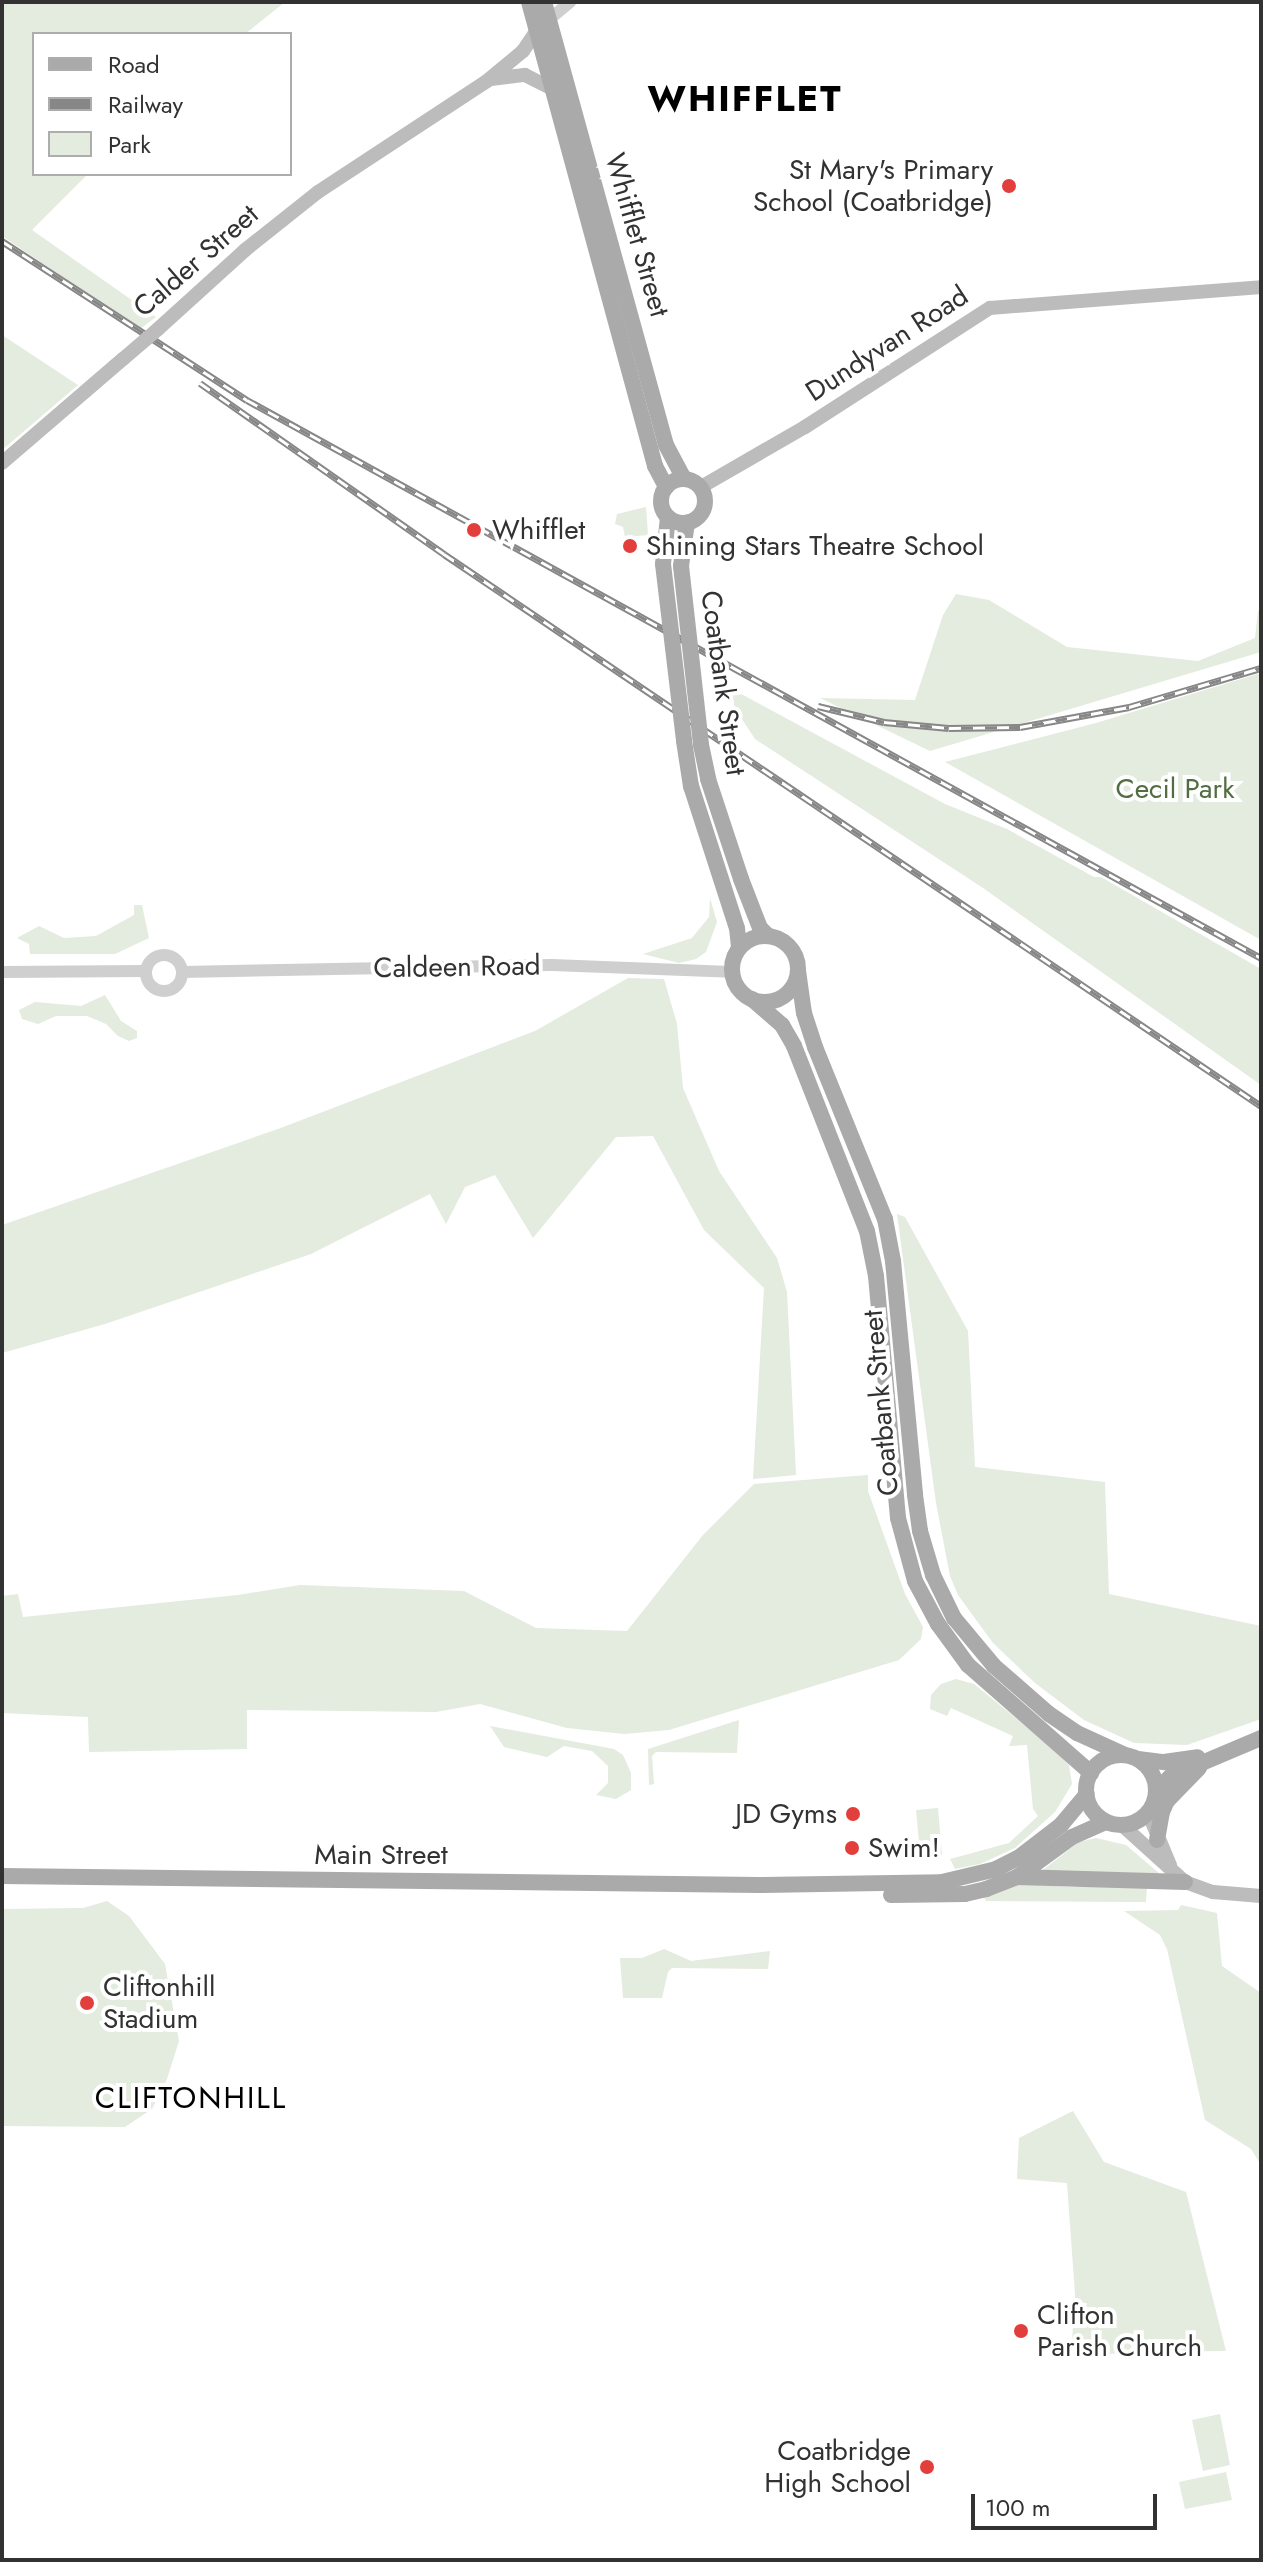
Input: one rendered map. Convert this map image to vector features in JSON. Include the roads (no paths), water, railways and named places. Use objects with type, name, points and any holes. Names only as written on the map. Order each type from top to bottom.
[{"type":"main road","name":"Whifflet Street","points":[[529,2],[543,26],[666,445],[684,479]]},
{"type":"main road","name":"Whifflet Street","points":[[544,2],[543,26],[552,89],[655,466],[666,487],[661,499],[668,517],[663,564],[691,786],[737,928],[739,947]]},
{"type":"main road","name":"Calder Street","points":[[2,463],[245,250],[318,192],[487,81],[531,42],[543,26]]},
{"type":"main road","points":[[487,81],[525,75],[552,89]]},
{"type":"main road","name":"Dundyvan Road","points":[[701,487],[805,427],[990,308],[1261,287]]},
{"type":"main road","points":[[666,487],[684,479],[701,487],[704,507],[700,515],[687,522],[668,517]]},
{"type":"main road","name":"Coatbank Street","points":[[687,522],[681,566],[701,745],[728,842],[760,928],[768,936]]},
{"type":"main road","points":[[768,936],[785,942],[793,950],[798,971],[791,989],[782,998],[768,1002],[752,999],[738,989],[731,972],[739,947],[768,936]]},
{"type":"main road","name":"Coatbank Street","points":[[798,971],[804,1013],[815,1047],[885,1219],[893,1261],[916,1507],[933,1575],[954,1618],[994,1666],[1059,1721],[1131,1757]]},
{"type":"main road","name":"Coatbank Street","points":[[752,999],[776,1019],[794,1046],[854,1191],[867,1231],[876,1276],[898,1518],[915,1581],[938,1624],[968,1665],[1091,1773]]},
{"type":"main road","points":[[1114,1823],[1139,1820],[1171,1776],[1261,1738]]},
{"type":"main road","points":[[1217,1754],[1177,1761],[1131,1757],[1103,1761],[1091,1773],[1087,1794],[1093,1811],[1114,1823],[1181,1878],[1213,1892],[1261,1896]]},
{"type":"main road","points":[[1157,1840],[1167,1801],[1217,1754]]},
{"type":"main road","points":[[1131,1757],[1149,1769],[1154,1798],[1152,1822],[1157,1840],[1181,1878]]},
{"type":"main road","name":"Main Street","points":[[2,1876],[908,1884],[964,1879],[1018,1858],[1061,1825],[1087,1794]]},
{"type":"main road","name":"Main Street","points":[[759,1885],[809,1893],[944,1895],[979,1891],[1017,1877],[1072,1837],[1114,1823]]},
{"type":"main road","points":[[1017,1877],[1181,1878]]},
{"type":"street","points":[[543,26],[570,2]]},
{"type":"street","name":"Caldeen Road","points":[[164,955],[176,960],[182,972],[175,987],[162,992],[151,987],[145,971],[149,962],[164,955]]},
{"type":"street","name":"Caldeen Road","points":[[182,972],[552,965],[731,972]]},
{"type":"street","name":"Caldeen Road","points":[[2,972],[145,971]]},
{"type":"railway","points":[[2,241],[247,400],[1261,958]]},
{"type":"railway","points":[[200,383],[444,554],[1261,1106]]},
{"type":"railway","points":[[818,706],[884,722],[949,728],[1020,727],[1129,707],[1261,668]]},
{"type":"place","name":"St Mary's Primary School (Coatbridge)","points":[[1009,186]]},
{"type":"place","name":"Whifflet","points":[[474,530]]},
{"type":"place","name":"Shining Stars Theatre School","points":[[630,546]]},
{"type":"place","name":"JD Gyms","points":[[853,1814]]},
{"type":"place","name":"Swim!","points":[[852,1848]]},
{"type":"place","name":"Cliftonhill Stadium","points":[[87,2003]]},
{"type":"place","name":"Clifton Parish Church","points":[[1021,2331]]},
{"type":"place","name":"Coatbridge High School","points":[[927,2467]]},
{"type":"district","name":"WHIFFLET","points":[[745,99]]},
{"type":"district","name":"CLIFTONHILL","points":[[191,2098]]},
{"type":"park label","name":"Cecil Park","points":[[1175,789]]}]
